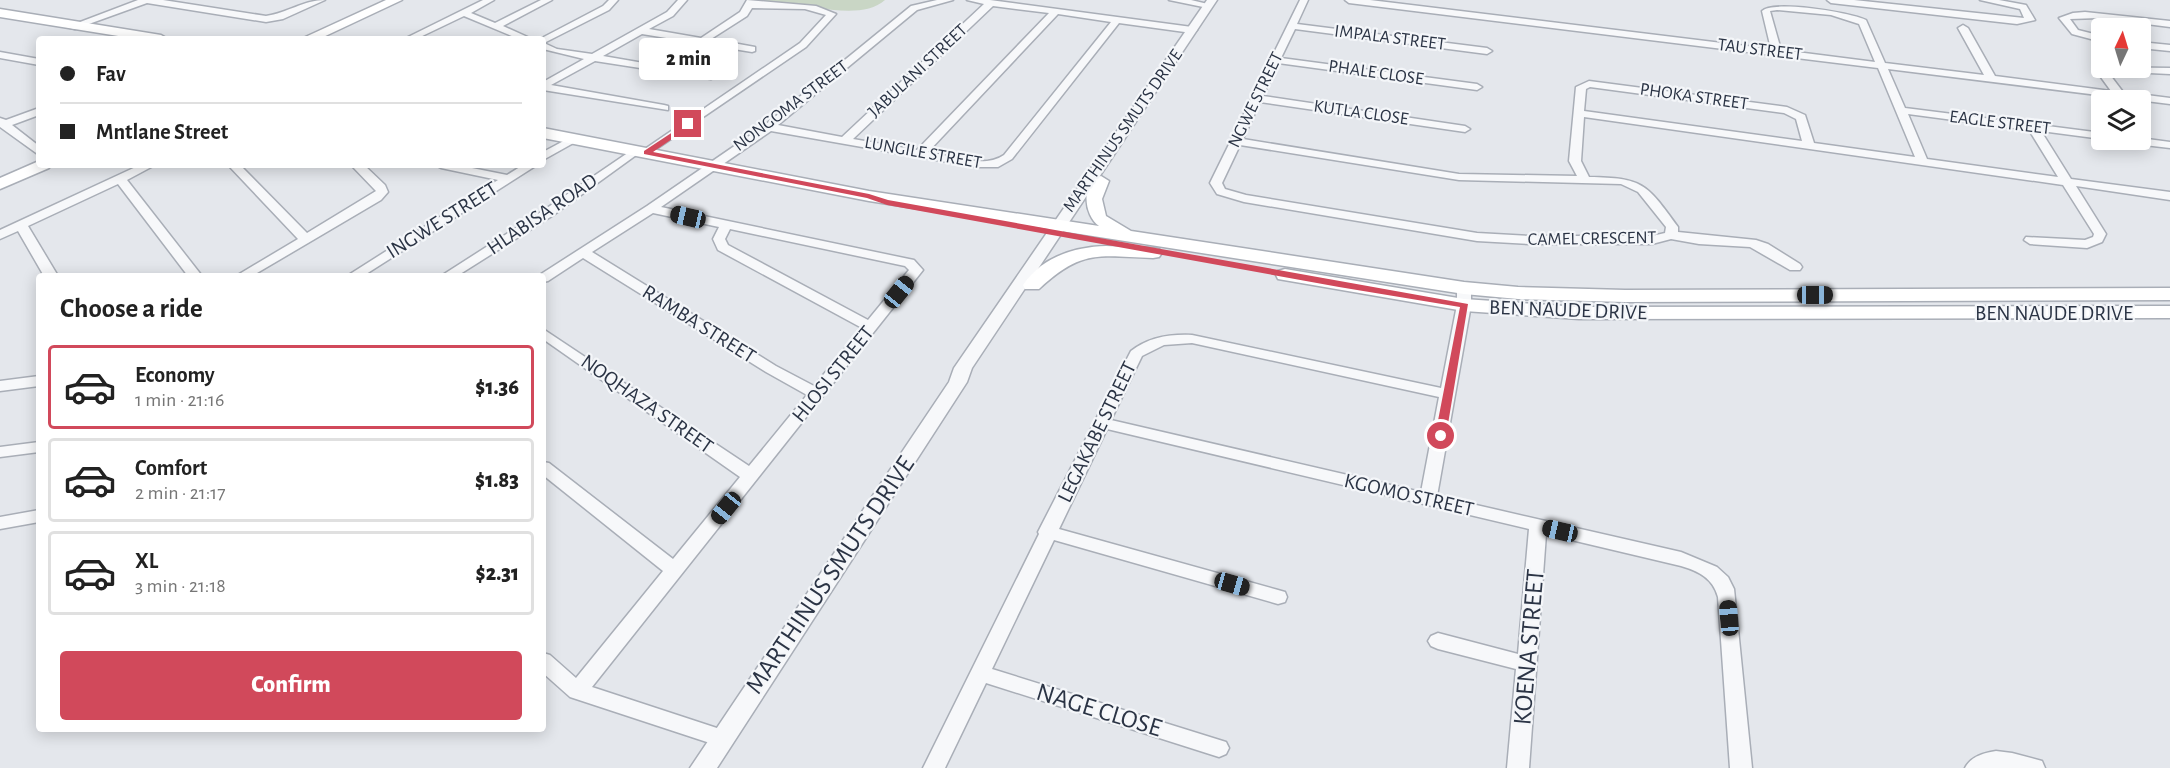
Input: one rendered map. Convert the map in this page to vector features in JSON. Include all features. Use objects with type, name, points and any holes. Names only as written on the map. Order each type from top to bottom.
[{"type":"main road","points":[[315,36],[396,0]]},
{"type":"main road","points":[[331,36],[411,0]]},
{"type":"main road","points":[[0,13],[142,36]]},
{"type":"main road","points":[[71,25],[125,36]]},
{"type":"main road","name":"BEN NAUDE DRIVE","points":[[546,134],[869,196],[887,202],[1464,296],[1611,314],[2170,312]]},
{"type":"main road","points":[[0,175],[36,159]]},
{"type":"main road","points":[[0,184],[36,168]]},
{"type":"main road","points":[[1101,181],[1094,199],[1098,218],[1104,224],[1177,250]]},
{"type":"main road","points":[[1032,285],[1059,261],[1085,253],[1177,250]]},
{"type":"main road","name":"BEN NAUDE DRIVE","points":[[1464,296],[1518,293],[1625,296],[2170,294]]},
{"type":"street","points":[[71,25],[146,0],[262,19],[280,17],[321,0]]},
{"type":"street","points":[[417,36],[490,0]]},
{"type":"street","points":[[498,26],[548,0]]},
{"type":"street","points":[[546,39],[606,8],[614,0]]},
{"type":"street","points":[[546,84],[673,13],[683,0]]},
{"type":"street","name":"NONGOMA STREET","points":[[546,276],[651,209],[769,127],[914,8],[922,4],[949,0]]},
{"type":"street","points":[[971,0],[1192,30]]},
{"type":"street","points":[[1173,0],[1210,2]]},
{"type":"street","name":"NGWE STREET","points":[[1230,195],[1218,188],[1216,183],[1305,0]]},
{"type":"street","name":"TAU STREET","points":[[1349,0],[1400,3],[2091,91]]},
{"type":"street","points":[[1831,0],[2030,20],[2023,7],[1984,0]]},
{"type":"street","points":[[702,41],[744,14],[750,2]]},
{"type":"street","name":"HLABISA ROAD","points":[[453,273],[803,45],[832,14],[825,10],[750,2]]},
{"type":"street","name":"MARTHINUS SMUTS DRIVE","points":[[703,768],[958,382],[963,368],[1060,231],[1210,2]]},
{"type":"street","name":"JABULANI STREET","points":[[845,140],[991,3]]},
{"type":"street","points":[[1777,52],[1766,11],[1768,8],[1842,14],[1863,22],[1922,160]]},
{"type":"street","points":[[921,153],[1055,12]]},
{"type":"street","points":[[464,13],[520,36]]},
{"type":"street","points":[[2091,36],[2076,32],[2064,18],[2070,16],[2105,18]]},
{"type":"street","name":"LUNGILE STREET","points":[[769,127],[984,165],[998,164],[1005,160],[1118,20]]},
{"type":"street","points":[[2151,22],[2170,24]]},
{"type":"street","name":"IMPALA STREET","points":[[1293,26],[1487,51]]},
{"type":"street","points":[[1963,28],[1991,79]]},
{"type":"street","points":[[642,31],[752,49]]},
{"type":"street","points":[[2151,46],[2170,48]]},
{"type":"street","points":[[546,47],[593,58],[707,77]]},
{"type":"street","points":[[0,55],[36,61]]},
{"type":"street","name":"PHALE CLOSE","points":[[1276,60],[1477,87]]},
{"type":"street","points":[[2116,90],[2100,69],[2170,71]]},
{"type":"street","name":"PHOKA STREET","points":[[1578,113],[1581,87],[1595,84],[1782,109],[1801,117],[1809,146]]},
{"type":"street","points":[[546,87],[664,108]]},
{"type":"street","name":"KUTLA CLOSE","points":[[1257,98],[1465,129]]},
{"type":"street","name":"TAU STREET","points":[[2151,99],[2170,101]]},
{"type":"street","name":"EAGLE STREET","points":[[1899,110],[2091,135]]},
{"type":"street","points":[[2,123],[36,112]]},
{"type":"street","points":[[1584,179],[1575,161],[1578,113],[2170,196]]},
{"type":"street","points":[[1060,231],[1101,181],[1117,157],[1131,122]]},
{"type":"street","points":[[2,123],[36,150]]},
{"type":"street","points":[[2030,240],[2087,244],[2098,239],[2099,231],[2065,181],[2033,127]]},
{"type":"street","points":[[546,156],[573,139]]},
{"type":"street","name":"CAMEL CRESCENT","points":[[1230,195],[1477,237],[1530,240],[1652,240],[1671,235],[1672,227],[1638,186],[1623,181],[1459,177],[1236,141]]},
{"type":"street","points":[[2151,143],[2170,145]]},
{"type":"street","points":[[0,235],[142,168]]},
{"type":"street","points":[[237,168],[306,239]]},
{"type":"street","points":[[248,273],[381,194],[381,188],[360,168]]},
{"type":"street","points":[[455,168],[508,179]]},
{"type":"street","name":"INGWE STREET","points":[[359,273],[526,168]]},
{"type":"street","points":[[120,179],[193,273]]},
{"type":"street","name":"HLOSI STREET","points":[[578,691],[916,270],[914,266],[651,209]]},
{"type":"street","points":[[21,225],[49,273]]},
{"type":"street","points":[[726,225],[719,239],[723,247],[870,327]]},
{"type":"street","name":"MARTHINUS SMUTS DRIVE","points":[[958,382],[965,379],[1032,285],[1060,231]]},
{"type":"street","points":[[1671,235],[1699,240],[1752,243],[1795,267]]},
{"type":"street","name":"RAMBA STREET","points":[[583,252],[779,374],[817,394]]},
{"type":"street","points":[[1428,500],[1449,394],[1464,296]]},
{"type":"street","name":"NOQHAZA STREET","points":[[546,335],[751,476]]},
{"type":"street","name":"LEGAKABE STREET","points":[[933,768],[1136,354],[1153,343],[1172,338],[1192,339],[1449,394]]},
{"type":"street","points":[[0,386],[36,381]]},
{"type":"street","name":"KGOMO STREET","points":[[1101,423],[1701,565],[1715,574],[1723,583],[1727,597],[1741,768]]},
{"type":"street","points":[[0,452],[36,447]]},
{"type":"street","points":[[546,469],[675,571]]},
{"type":"street","points":[[0,523],[36,517]]},
{"type":"street","name":"KOENA STREET","points":[[1518,768],[1538,525]]},
{"type":"street","points":[[1047,532],[1278,597]]},
{"type":"street","points":[[1438,641],[1527,664]]},
{"type":"street","points":[[546,664],[578,691],[722,738]]},
{"type":"street","name":"NAGE CLOSE","points":[[980,673],[1219,748]]},
{"type":"street","points":[[1976,768],[1982,763],[2002,761],[2034,768]]},
{"type":"green space","points":[[755,0],[885,0],[863,10],[850,11],[754,2]]},
{"type":"route","points":[[688,124],[646,153],[1040,231],[1418,299],[1464,305],[1441,436]]}]
